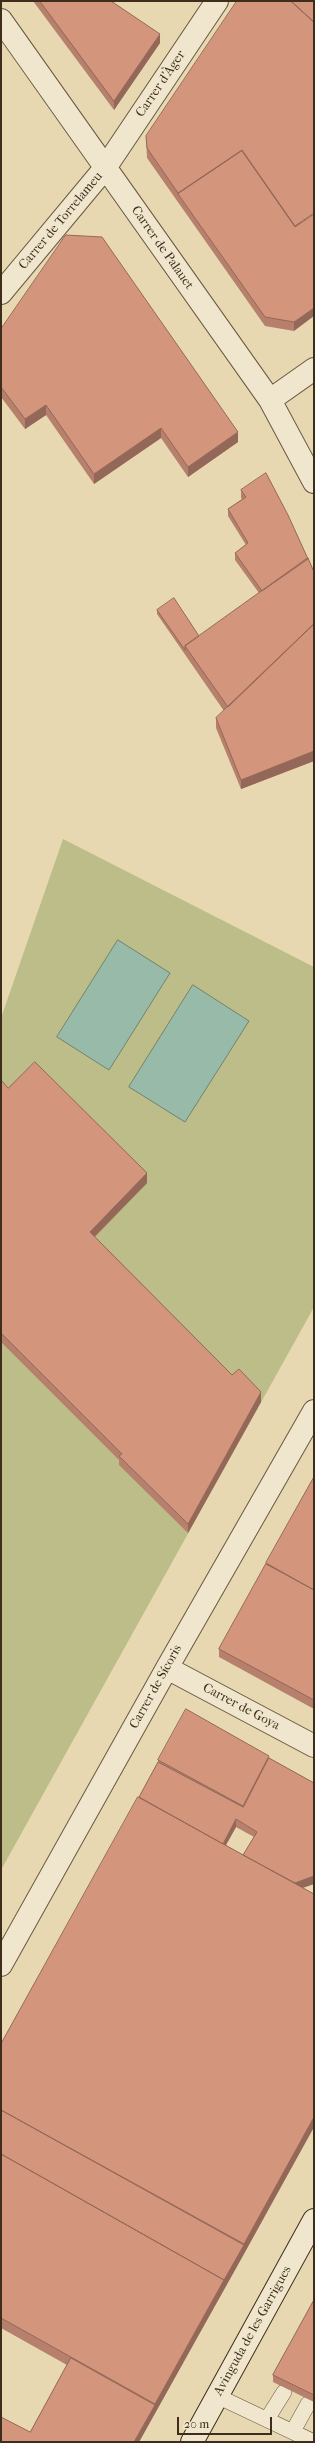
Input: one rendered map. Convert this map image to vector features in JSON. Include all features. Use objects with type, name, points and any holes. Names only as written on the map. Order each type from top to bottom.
[{"type":"street","name":"Carrer d'Àger","points":[[105,168],[218,1]]},
{"type":"street","name":"Carrer de Palauet","points":[[1,20],[270,400],[314,482]]},
{"type":"street","name":"Carrer de Torrelameu","points":[[1,293],[105,168]]},
{"type":"street","points":[[270,400],[314,368]]},
{"type":"street","name":"Carrer de Sícoris","points":[[1,1965],[167,1668],[314,1411]]},
{"type":"street","name":"Carrer de Goya","points":[[167,1668],[314,1746]]},
{"type":"street","name":"Avinguda de les Garrigues","points":[[192,2442],[314,2220]]},
{"type":"lane","points":[[267,2419],[284,2392]]},
{"type":"lane","points":[[217,2396],[314,2442]]},
{"type":"lane","points":[[293,2431],[308,2404]]},
{"type":"shaded area","points":[[63,839],[314,967],[314,1307],[1,1870],[1,1018]]},
{"type":"shaded area","points":[[118,940],[170,973],[109,1070],[57,1037]]},
{"type":"shaded area","points":[[193,985],[249,1021],[185,1122],[129,1087]]},
{"type":"building","points":[[40,1],[111,1],[160,34],[114,101]]},
{"type":"building","points":[[237,1],[291,1],[314,22],[314,213],[295,226],[242,150],[178,193],[147,148],[146,136]]},
{"type":"building","points":[[291,1],[314,1],[314,22]]},
{"type":"building","points":[[242,151],[295,227],[314,214],[314,308],[294,322],[265,317],[178,194]]},
{"type":"building","points":[[66,235],[102,237],[238,432],[188,467],[161,428],[94,474],[46,405],[25,419],[1,387],[1,329]]},
{"type":"building","points":[[266,473],[288,515],[308,559],[262,591],[235,553],[248,543],[228,509],[246,497],[241,490]]},
{"type":"building","points":[[308,558],[314,572],[314,624],[228,707],[185,646]]},
{"type":"building","points":[[174,598],[199,636],[185,646],[185,650],[157,610]]},
{"type":"building","points":[[314,624],[314,751],[241,780],[216,718]]},
{"type":"building","points":[[35,1062],[147,1173],[90,1232],[232,1375],[239,1369],[261,1392],[188,1524],[119,1456],[122,1454],[1,1333],[1,1080],[8,1088]]},
{"type":"building","points":[[314,1477],[314,1590],[266,1563]]},
{"type":"building","points":[[266,1564],[314,1590],[314,1700],[219,1649]]},
{"type":"building","points":[[186,1709],[269,1756],[243,1806],[158,1760]]},
{"type":"building","points":[[269,1758],[314,1783],[314,1876],[295,1883],[243,1855],[257,1832],[236,1819],[223,1844],[139,1797],[158,1762],[243,1807]]},
{"type":"building","points":[[138,1797],[314,1894],[314,2117],[244,2244],[1,2110],[1,2044]]},
{"type":"building","points":[[1,2110],[244,2245],[224,2280],[1,2154]]},
{"type":"building","points":[[1,2154],[224,2280],[155,2404],[1,2318]]},
{"type":"building","points":[[314,2300],[314,2395],[273,2375]]},
{"type":"building","points":[[71,2358],[155,2405],[134,2442],[1,2442],[1,2417],[30,2432]]}]
